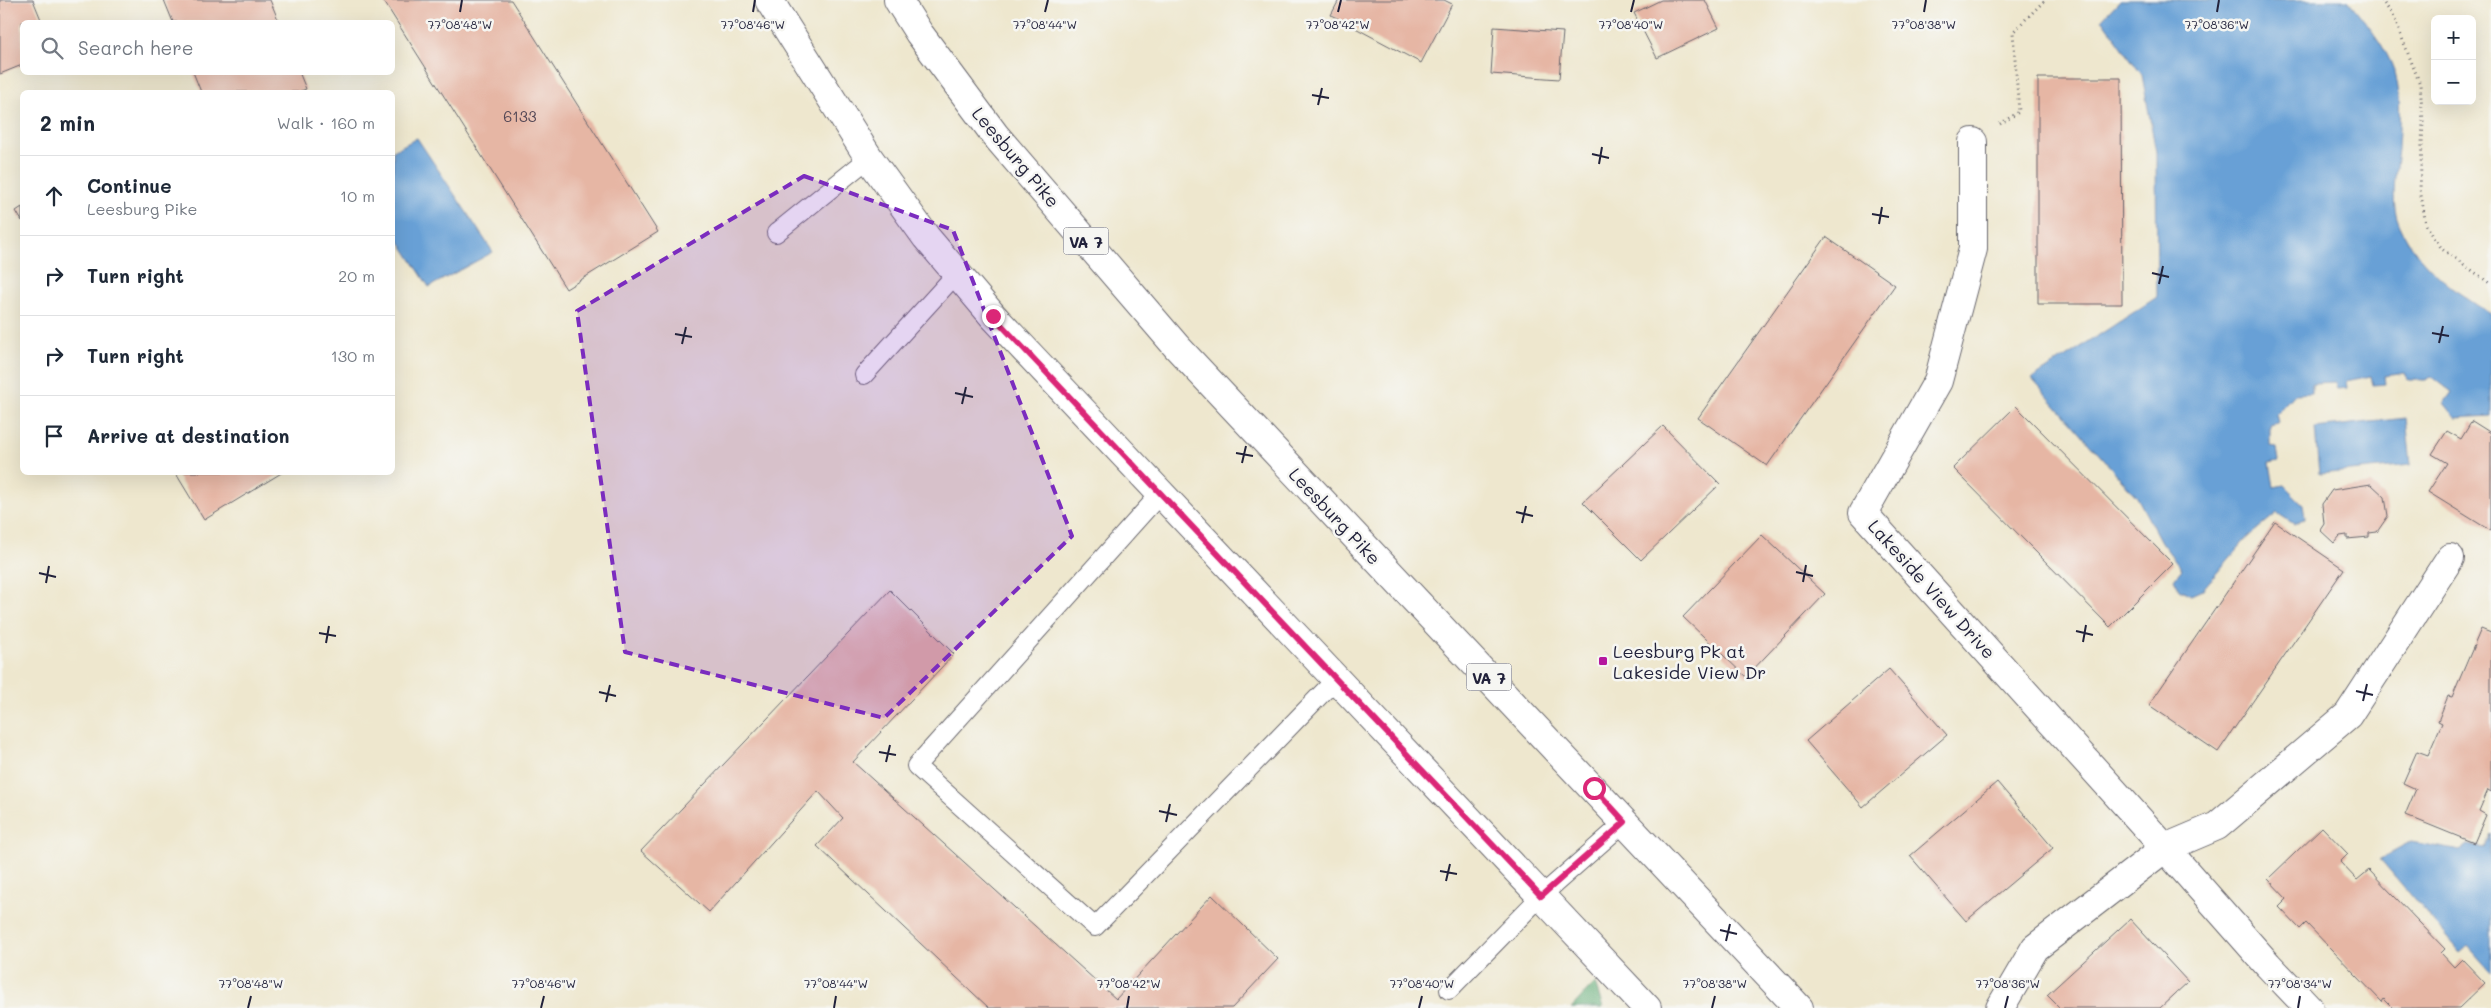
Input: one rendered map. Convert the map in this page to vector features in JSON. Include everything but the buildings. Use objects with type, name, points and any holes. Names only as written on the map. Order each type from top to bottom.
[{"type":"street","points":[[769,0],[869,158],[926,237],[993,316],[1647,1008]]},
{"type":"street","name":"Leesburg Pike","points":[[898,0],[919,33],[995,135],[1178,347],[1337,519],[1479,666],[1800,1008]]},
{"type":"street","name":"Lakeside View Drive","points":[[1973,142],[1973,249],[1938,381],[1863,513],[2268,965],[2309,1008]]},
{"type":"street","points":[[2000,1008],[2035,948],[2165,848],[2217,826],[2348,715],[2450,558]]},
{"type":"lane","points":[[776,232],[869,158]]},
{"type":"lane","points":[[864,374],[957,273]]},
{"type":"lane","points":[[1161,493],[916,766],[1095,927],[1336,679]]},
{"type":"lane","points":[[1449,990],[1541,896],[1625,822]]},
{"type":"path","points":[[1973,142],[2018,112],[2013,32],[2045,0]]},
{"type":"path","points":[[2381,0],[2393,15],[2420,84],[2423,121],[2420,189],[2426,225],[2442,249],[2491,284]]},
{"type":"highlighted area","points":[[804,176],[953,230],[1072,536],[884,718],[625,652],[577,311]]},
{"type":"green space","points":[[1595,983],[1603,1008],[1571,1008]]},
{"type":"water","points":[[2120,0],[2348,0],[2381,44],[2395,73],[2400,111],[2394,184],[2394,202],[2397,218],[2413,248],[2423,261],[2463,296],[2491,314],[2491,416],[2456,418],[2444,403],[2452,392],[2431,376],[2426,380],[2408,380],[2405,373],[2384,376],[2385,384],[2373,385],[2371,376],[2346,381],[2347,388],[2337,389],[2335,382],[2312,383],[2312,393],[2294,394],[2276,414],[2278,423],[2270,425],[2270,446],[2277,447],[2279,461],[2270,463],[2274,487],[2284,485],[2303,504],[2305,518],[2294,524],[2277,513],[2248,537],[2202,590],[2191,595],[2179,589],[2174,579],[2182,569],[2161,542],[2137,497],[2032,379],[2157,297],[2156,152],[2142,75],[2102,19]]},
{"type":"water","points":[[417,138],[493,252],[429,287],[395,234],[395,150]]},
{"type":"water","points":[[2406,418],[2411,465],[2319,474],[2315,428]]},
{"type":"water","points":[[2491,834],[2491,972],[2468,946],[2460,953],[2380,859],[2412,842],[2460,851],[2468,845],[2485,848]]},
{"type":"place","name":"Leesburg Pk at Lakeside View Dr","points":[[1603,661]]},
{"type":"route","points":[[993,316],[1541,896],[1625,822],[1594,788]]}]
